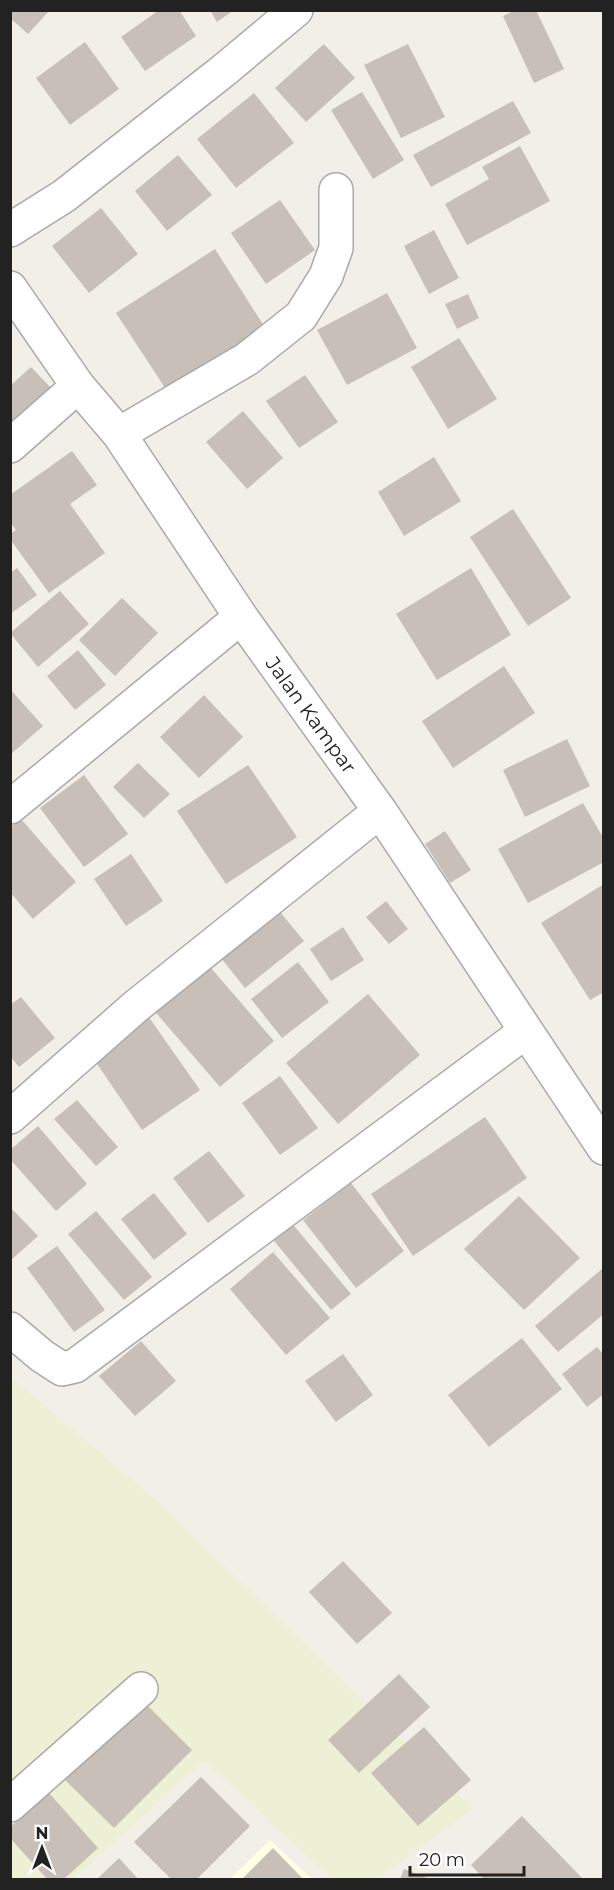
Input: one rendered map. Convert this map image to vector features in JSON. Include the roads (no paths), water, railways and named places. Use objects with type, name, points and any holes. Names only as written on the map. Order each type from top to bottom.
[{"type":"street","points":[[10,230],[64,196],[223,71],[296,10]]},
{"type":"street","points":[[119,434],[247,359],[301,316],[326,276],[336,248],[336,190]]},
{"type":"street","name":"Jalan Kampar","points":[[10,288],[78,386],[119,434],[242,617],[380,811],[603,1148]]},
{"type":"street","points":[[10,446],[78,386]]},
{"type":"street","points":[[10,807],[242,617]]},
{"type":"street","points":[[10,1117],[135,1007],[380,811]]},
{"type":"street","points":[[10,1329],[42,1356],[62,1369],[75,1366],[525,1032]]},
{"type":"street","points":[[10,1805],[141,1689]]}]
